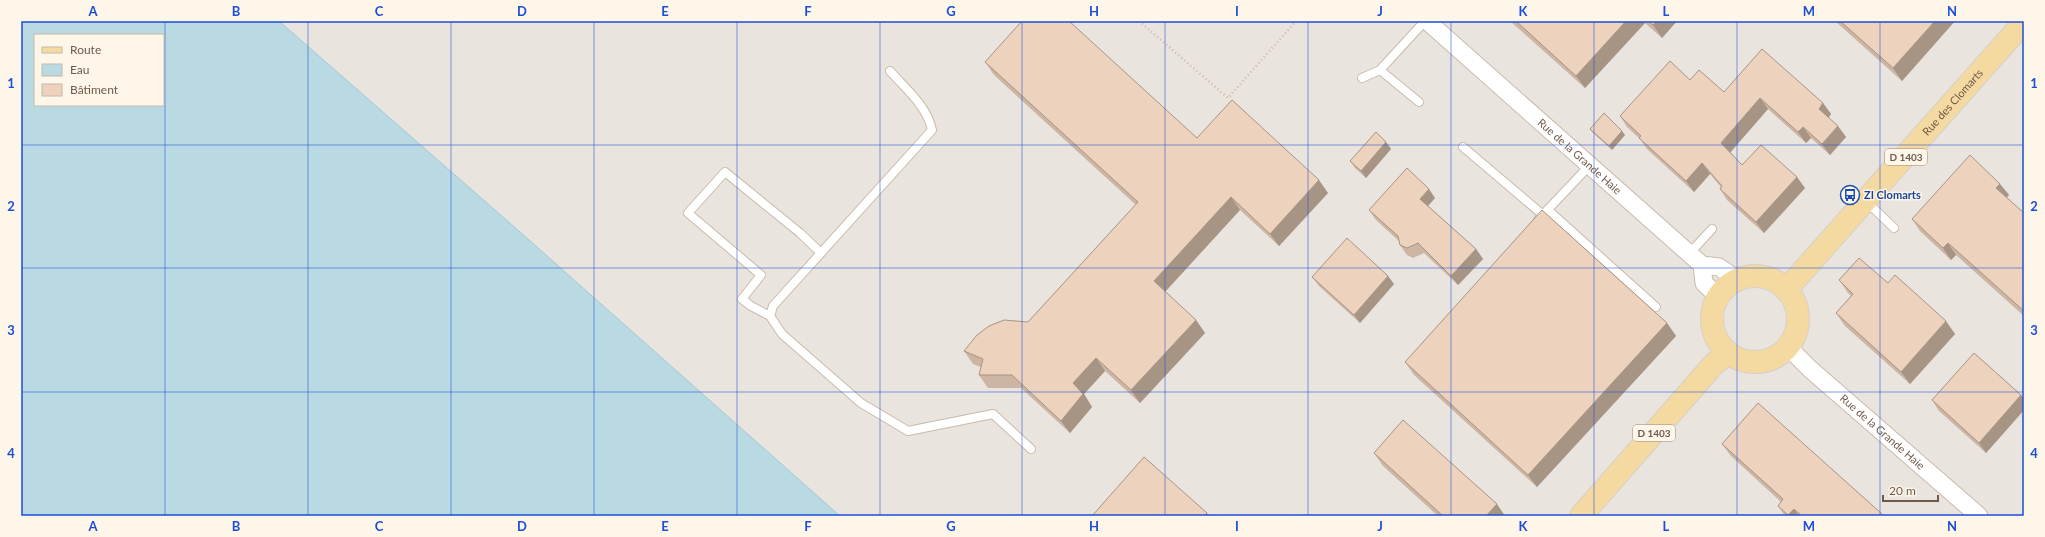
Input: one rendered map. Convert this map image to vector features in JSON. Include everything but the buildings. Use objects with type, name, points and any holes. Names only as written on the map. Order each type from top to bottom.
[{"type":"main road","name":"Rue des Clomarts","points":[[1786,290],[2024,22]]},
{"type":"main road","points":[[1750,277],[1764,277],[1776,282],[1786,290],[1795,306],[1798,324],[1788,347],[1778,356],[1760,361],[1741,360],[1729,353],[1720,344],[1714,333],[1712,321],[1714,308],[1719,297],[1727,287],[1738,280],[1750,277]]},
{"type":"main road","name":"D 1403","points":[[1581,516],[1714,364],[1729,353]]},
{"type":"street","name":"Rue de la Grande Haie","points":[[1426,21],[1696,260]]},
{"type":"street","points":[[1696,260],[1719,267],[1738,280]]},
{"type":"street","points":[[1696,260],[1704,283],[1719,297]]},
{"type":"street","name":"Rue de la Grande Haie","points":[[1788,347],[1810,369],[1979,516]]},
{"type":"lane","points":[[1362,78],[1380,70],[1426,21]]},
{"type":"lane","points":[[1380,70],[1419,102]]},
{"type":"lane","points":[[770,316],[773,306],[932,130],[930,120],[924,109],[890,71]]},
{"type":"lane","points":[[1463,147],[1545,212],[1656,307]]},
{"type":"lane","points":[[1532,227],[1590,165]]},
{"type":"lane","points":[[821,253],[800,233],[725,172],[688,213],[761,275],[742,299],[751,306],[770,316],[782,334],[861,403],[908,431],[993,414],[1031,448]]},
{"type":"lane","points":[[1866,201],[1894,228]]},
{"type":"lane","points":[[1696,260],[1712,228]]},
{"type":"path","points":[[1139,21],[1228,98],[1296,21]]},
{"type":"path","points":[[1289,21],[1293,24]]},
{"type":"shaded area","points":[[21,21],[2024,21],[2024,516],[21,516]]},
{"type":"water","points":[[21,21],[279,21],[511,224],[840,516],[21,516]]},
{"type":"place","name":"ZI Clomarts","points":[[1850,195]]}]
